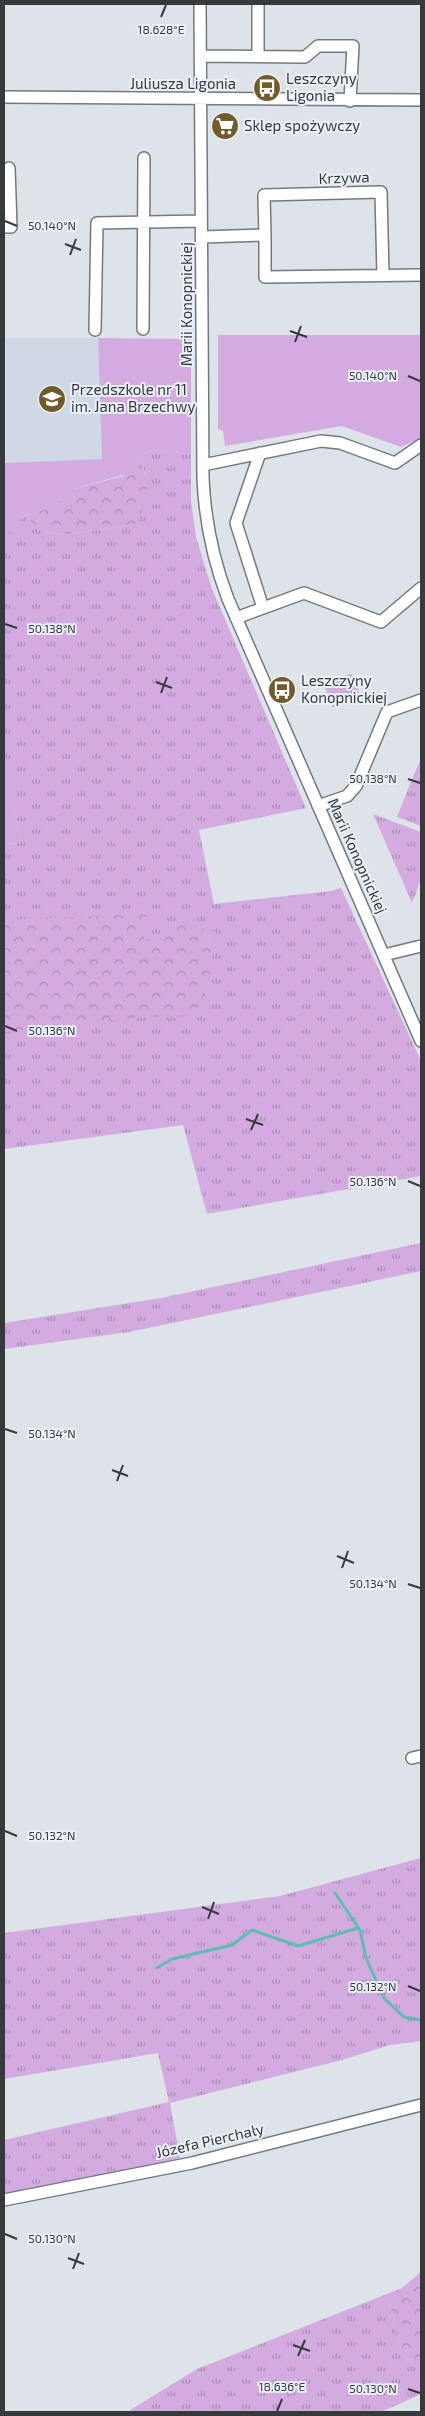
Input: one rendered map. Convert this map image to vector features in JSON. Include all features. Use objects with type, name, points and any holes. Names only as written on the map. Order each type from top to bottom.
[{"type":"street","name":"Marii Konopnickiej","points":[[200,4],[203,465],[204,500],[211,547],[222,584],[236,618],[421,1041]]},
{"type":"street","points":[[258,4],[258,56]]},
{"type":"street","points":[[200,56],[305,57],[318,46],[353,46],[350,100]]},
{"type":"street","name":"Juliusza Ligonia","points":[[4,98],[421,100]]},
{"type":"street","points":[[143,329],[144,158]]},
{"type":"street","points":[[4,227],[10,227],[9,168]]},
{"type":"street","name":"Krzywa","points":[[265,235],[264,195],[381,192],[383,275]]},
{"type":"street","points":[[95,330],[97,223],[201,221]]},
{"type":"street","points":[[202,237],[265,235],[265,277],[421,275]]},
{"type":"street","points":[[203,465],[321,441],[340,443],[395,463],[421,445]]},
{"type":"street","points":[[260,454],[236,523],[263,608]]},
{"type":"street","points":[[236,618],[304,593],[381,622],[421,588]]},
{"type":"street","points":[[318,806],[347,796],[356,786],[387,712],[421,700]]},
{"type":"street","points":[[384,956],[421,946]]},
{"type":"street","name":"Józefa Pierchały","points":[[4,2200],[192,2162],[421,2105]]},
{"type":"shaded area","name":"Przedszkole nr 11 im. Jana Brzechwy","points":[[4,338],[98,338],[102,459],[4,463]]},
{"type":"green space","points":[[218,335],[421,335],[421,438],[401,447],[342,426],[225,446],[223,431],[218,429]]},
{"type":"green space","points":[[98,338],[191,339],[191,454],[153,450],[139,456],[130,473],[74,489],[53,507],[25,515],[7,535],[4,532],[4,463],[102,459]]},
{"type":"green space","points":[[153,450],[191,454],[191,501],[196,537],[212,589],[306,808],[199,830],[214,904],[331,891],[341,888],[421,1061],[421,1176],[207,1214],[183,1125],[4,1149],[4,844],[21,843],[4,751],[4,532],[7,534],[25,515],[37,529],[62,535],[136,524],[145,473],[139,456]]},
{"type":"green space","points":[[139,456],[147,490],[144,506],[137,524],[62,535],[37,529],[25,515],[53,507],[74,489],[123,476]]},
{"type":"green space","points":[[352,674],[361,699],[333,707],[323,682]]},
{"type":"green space","points":[[4,759],[6,759],[21,843],[4,844]]},
{"type":"green space","points":[[421,759],[421,780],[412,779]]},
{"type":"green space","points":[[412,779],[421,780],[421,826],[397,817]]},
{"type":"green space","points":[[373,814],[421,832],[421,879],[412,903]]},
{"type":"green space","points":[[147,914],[144,940],[185,924],[216,932],[208,989],[193,1016],[144,1017],[4,1032],[4,920]]},
{"type":"green space","points":[[421,1243],[421,1271],[129,1332],[4,1349],[4,1323],[161,1298]]},
{"type":"green space","points":[[421,1858],[421,2041],[390,2045],[342,2060],[170,2103],[180,2158],[4,2196],[4,2140],[169,2102],[158,2053],[4,2079],[4,1933],[280,1896]]},
{"type":"green space","points":[[421,2272],[421,2372],[402,2353],[387,2294],[402,2288]]},
{"type":"green space","points":[[387,2294],[402,2353],[421,2372],[421,2394],[381,2412],[127,2412],[197,2369]]},
{"type":"waterway","points":[[335,1893],[360,1930],[366,1958],[384,1998],[404,2017],[421,2020]]},
{"type":"waterway","points":[[157,1968],[172,1959],[232,1945],[252,1930],[298,1946],[358,1928]]},
{"type":"place","name":"Leszczyny Ligonia","points":[[267,88]]},
{"type":"place","name":"Sklep spożywczy","points":[[225,126]]},
{"type":"place","name":"Przedszkole nr 11 im. Jana Brzechwy","points":[[52,399]]},
{"type":"place","name":"Leszczyny Konopnickiej","points":[[282,690]]}]
